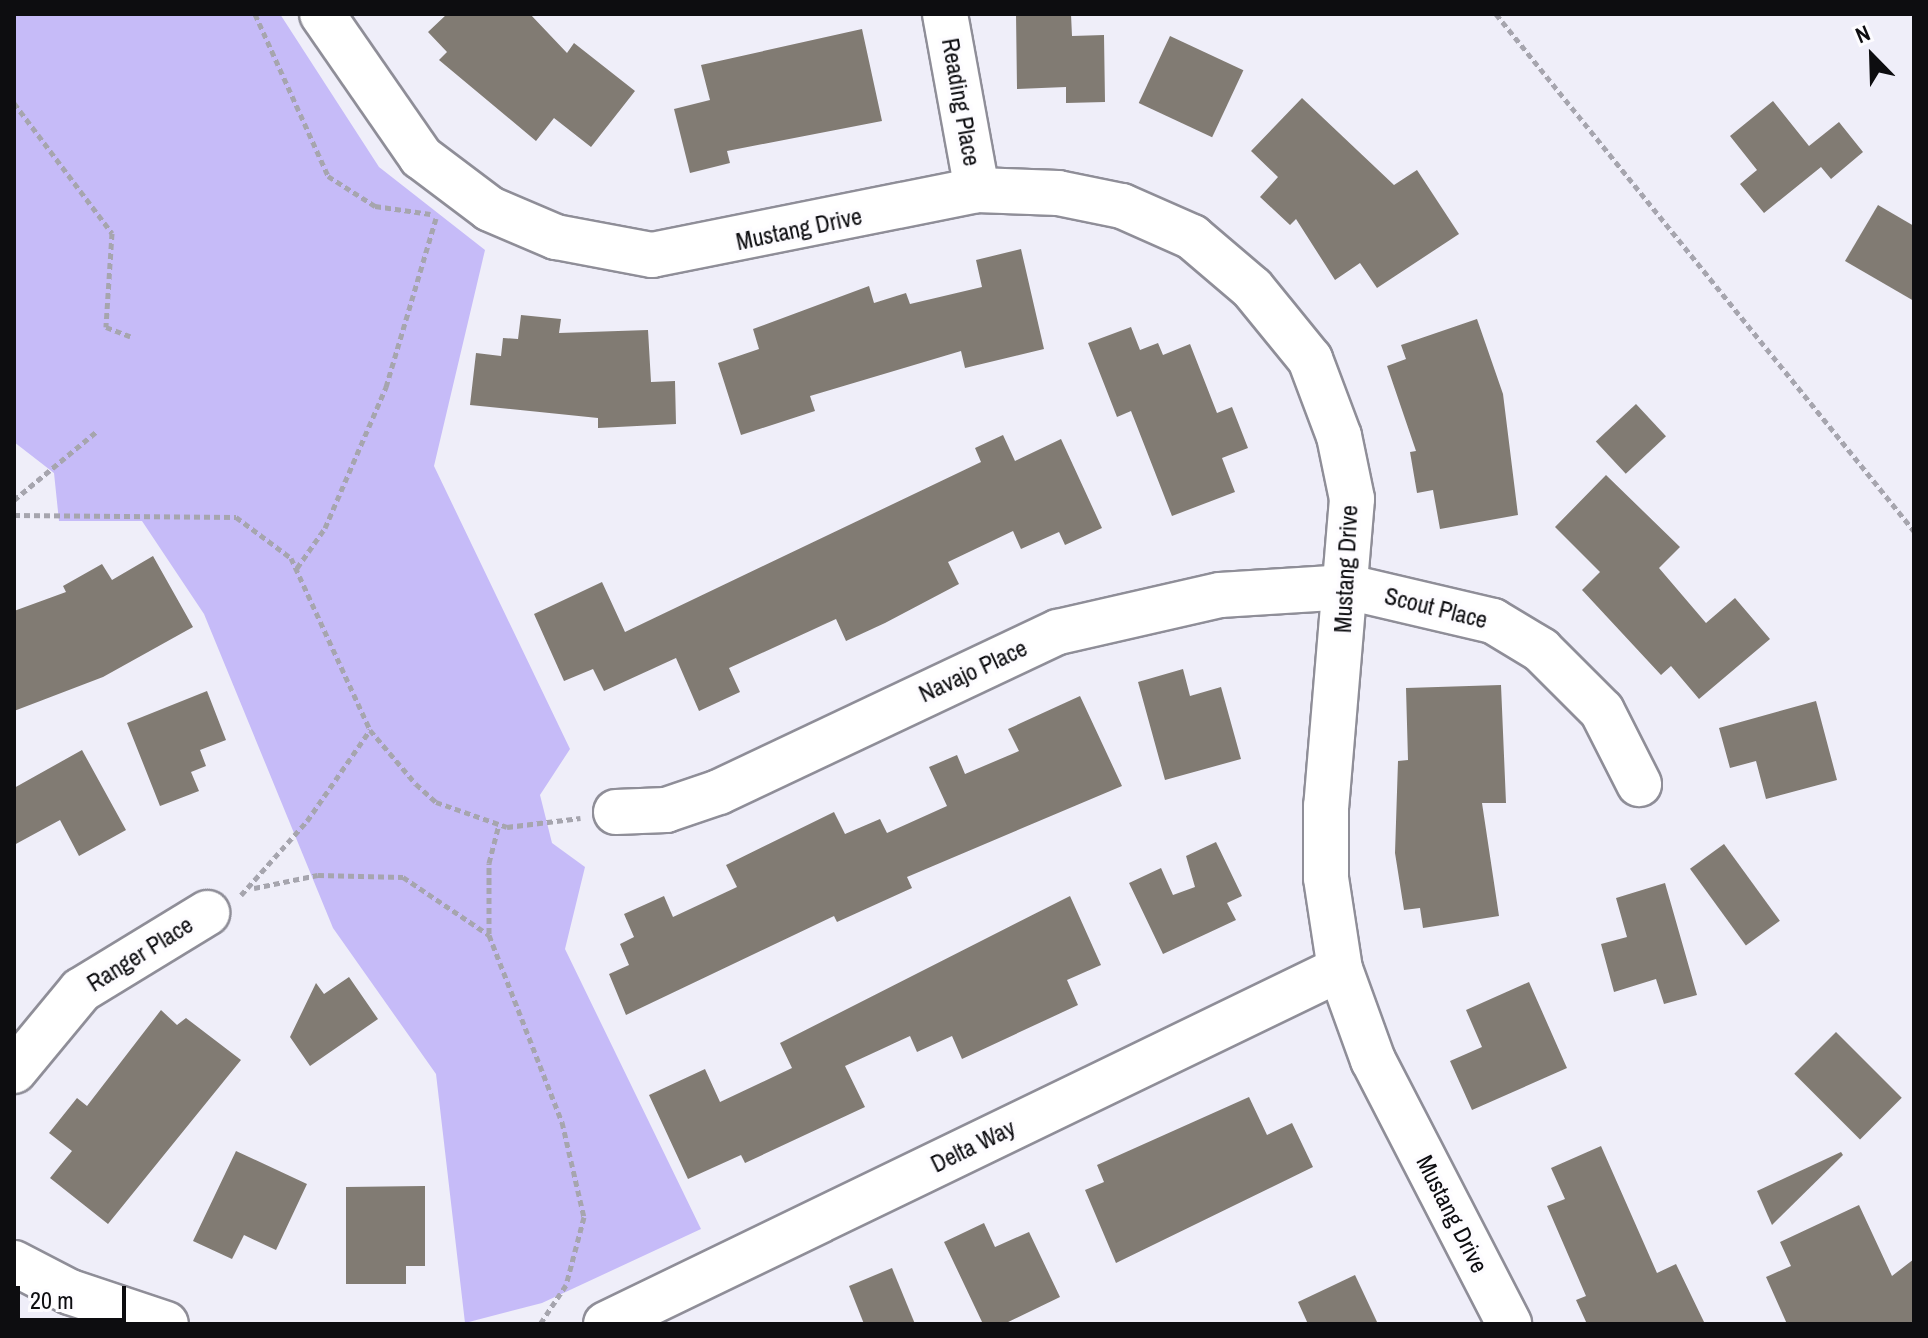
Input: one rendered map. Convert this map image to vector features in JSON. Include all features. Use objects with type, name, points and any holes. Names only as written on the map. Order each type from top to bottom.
[{"type":"street","name":"Mustang Drive","points":[[322,14],[421,157],[490,209],[556,237],[652,255],[977,190],[1058,193],[1122,206],[1192,237],[1252,288],[1310,359],[1339,436],[1352,499],[1348,587],[1326,806],[1326,878],[1340,969],[1373,1060],[1509,1324]]},
{"type":"street","name":"Reading Place","points":[[945,14],[977,190]]},
{"type":"street","name":"Scout Place","points":[[1348,587],[1493,621],[1541,650],[1602,711],[1639,784]]},
{"type":"street","name":"Navajo Place","points":[[616,812],[666,810],[719,792],[1058,632],[1220,595],[1348,587]]},
{"type":"street","name":"Ranger Place","points":[[14,1071],[81,990],[207,913]]},
{"type":"street","name":"Delta Way","points":[[606,1324],[1340,969]]},
{"type":"street","points":[[14,1263],[70,1292],[166,1324]]},
{"type":"path","points":[[255,14],[328,176],[375,206],[409,216],[439,213],[381,399],[325,528],[297,568]]},
{"type":"path","points":[[1496,14],[1914,531]]},
{"type":"path","points":[[14,103],[112,233],[106,327],[130,336]]},
{"type":"path","points":[[14,500],[97,431]]},
{"type":"path","points":[[14,515],[236,517],[297,568],[370,730],[436,802],[499,824],[616,812]]},
{"type":"path","points":[[254,888],[370,730]]},
{"type":"path","points":[[499,824],[489,863],[489,935],[562,1122],[584,1217],[566,1285],[540,1324]]},
{"type":"path","points":[[207,913],[254,888],[318,875],[403,877],[489,935]]},
{"type":"shaded area","points":[[14,14],[280,14],[379,167],[485,250],[434,466],[570,749],[540,795],[552,843],[585,867],[565,949],[701,1229],[542,1303],[465,1323],[436,1074],[333,928],[204,614],[142,521],[59,521],[54,473],[14,442]]},
{"type":"building","points":[[447,14],[530,14],[567,53],[574,43],[635,91],[591,147],[554,118],[536,141],[439,60],[447,52],[428,32]]},
{"type":"building","points":[[1016,14],[1071,14],[1072,36],[1104,35],[1105,102],[1066,103],[1066,87],[1017,89]]},
{"type":"building","points":[[862,29],[882,121],[727,151],[730,163],[690,173],[674,109],[710,100],[701,65]]},
{"type":"building","points":[[1170,36],[1243,70],[1212,137],[1139,103]]},
{"type":"building","points":[[1302,98],[1394,185],[1417,170],[1459,234],[1377,288],[1360,263],[1335,280],[1296,219],[1290,225],[1260,197],[1278,177],[1251,151]]},
{"type":"building","points":[[1773,101],[1809,146],[1839,122],[1863,152],[1831,179],[1821,167],[1764,213],[1740,184],[1757,170],[1730,136]]},
{"type":"building","points":[[1878,205],[1914,226],[1914,301],[1845,261]]},
{"type":"building","points":[[1021,249],[1044,349],[965,368],[961,351],[810,396],[815,411],[741,435],[718,363],[759,349],[753,329],[869,286],[874,303],[906,293],[910,304],[982,287],[976,260]]},
{"type":"building","points":[[521,315],[561,319],[559,333],[648,330],[651,382],[675,381],[676,424],[598,428],[598,418],[470,405],[476,353],[501,356],[503,338],[518,339]]},
{"type":"building","points":[[1477,319],[1503,394],[1518,515],[1440,529],[1433,490],[1417,493],[1410,452],[1416,451],[1387,366],[1406,359],[1401,345]]},
{"type":"building","points":[[1131,327],[1140,350],[1158,343],[1163,355],[1190,344],[1217,413],[1232,407],[1248,448],[1222,458],[1235,492],[1172,516],[1131,411],[1117,417],[1088,343]]},
{"type":"building","points":[[1636,404],[1666,436],[1626,474],[1596,442]]},
{"type":"building","points":[[1003,435],[1015,461],[1061,439],[1102,528],[1065,545],[1059,532],[1021,549],[1013,531],[948,562],[959,584],[885,623],[846,641],[836,619],[729,668],[740,692],[699,711],[676,658],[604,691],[593,669],[564,681],[534,614],[602,582],[625,632],[981,462],[975,448]]},
{"type":"building","points":[[1606,475],[1680,547],[1659,568],[1706,623],[1735,598],[1770,639],[1699,699],[1671,666],[1661,675],[1582,590],[1600,572],[1555,527]]},
{"type":"building","points":[[153,556],[193,627],[103,677],[14,711],[14,611],[66,592],[63,586],[102,564],[112,580]]},
{"type":"building","points":[[1183,669],[1190,696],[1221,687],[1241,759],[1165,780],[1138,682]]},
{"type":"building","points":[[1501,685],[1506,803],[1482,803],[1499,916],[1423,928],[1420,908],[1404,910],[1395,853],[1398,761],[1408,760],[1406,688]]},
{"type":"building","points":[[207,691],[226,740],[200,750],[206,766],[191,772],[199,791],[160,806],[127,723]]},
{"type":"building","points":[[1080,696],[1122,786],[907,877],[912,888],[837,922],[834,916],[626,1015],[609,974],[629,965],[620,944],[634,937],[624,914],[664,896],[673,917],[737,887],[726,865],[834,812],[845,834],[880,819],[887,833],[947,806],[929,767],[957,755],[965,774],[1019,751],[1008,729]]},
{"type":"building","points":[[1816,701],[1837,780],[1766,799],[1756,761],[1730,768],[1719,728]]},
{"type":"building","points":[[82,750],[126,830],[79,856],[60,820],[14,845],[14,788]]},
{"type":"building","points":[[1216,842],[1242,896],[1227,903],[1236,920],[1163,954],[1129,883],[1161,868],[1173,895],[1195,887],[1186,856]]},
{"type":"building","points":[[1724,844],[1780,921],[1746,946],[1690,869]]},
{"type":"building","points":[[1665,883],[1697,995],[1664,1004],[1656,979],[1614,992],[1601,944],[1627,937],[1616,898]]},
{"type":"building","points":[[1070,896],[1101,965],[1067,980],[1078,1005],[962,1059],[952,1036],[917,1052],[910,1036],[845,1066],[865,1107],[745,1163],[741,1155],[688,1179],[649,1095],[705,1069],[720,1102],[792,1068],[780,1043]]},
{"type":"building","points":[[349,977],[378,1019],[310,1066],[290,1037],[316,983],[324,994]]},
{"type":"building","points":[[1529,982],[1567,1068],[1472,1110],[1450,1061],[1482,1047],[1466,1010]]},
{"type":"building","points":[[161,1010],[177,1025],[186,1018],[241,1060],[108,1224],[50,1178],[72,1151],[49,1133],[77,1098],[87,1106]]},
{"type":"building","points":[[1836,1032],[1902,1098],[1860,1139],[1794,1074]]},
{"type":"building","points":[[1249,1097],[1267,1135],[1292,1123],[1313,1167],[1116,1263],[1085,1190],[1104,1182],[1097,1165]]},
{"type":"building","points":[[1601,1146],[1657,1273],[1676,1264],[1705,1324],[1587,1324],[1576,1300],[1586,1296],[1547,1206],[1565,1199],[1551,1168]]},
{"type":"building","points":[[236,1151],[307,1184],[276,1250],[244,1235],[232,1259],[193,1241]]},
{"type":"building","points":[[1841,1152],[1843,1155],[1772,1225],[1757,1191]]},
{"type":"building","points":[[425,1186],[425,1266],[406,1266],[406,1284],[346,1284],[346,1187]]},
{"type":"building","points":[[1859,1205],[1892,1276],[1914,1259],[1914,1324],[1787,1324],[1766,1277],[1791,1266],[1780,1242]]},
{"type":"building","points":[[984,1223],[995,1247],[1029,1232],[1060,1297],[1004,1324],[983,1324],[944,1242]]},
{"type":"building","points":[[892,1268],[915,1324],[864,1324],[849,1286]]},
{"type":"building","points":[[1355,1275],[1378,1324],[1308,1324],[1298,1302]]}]
